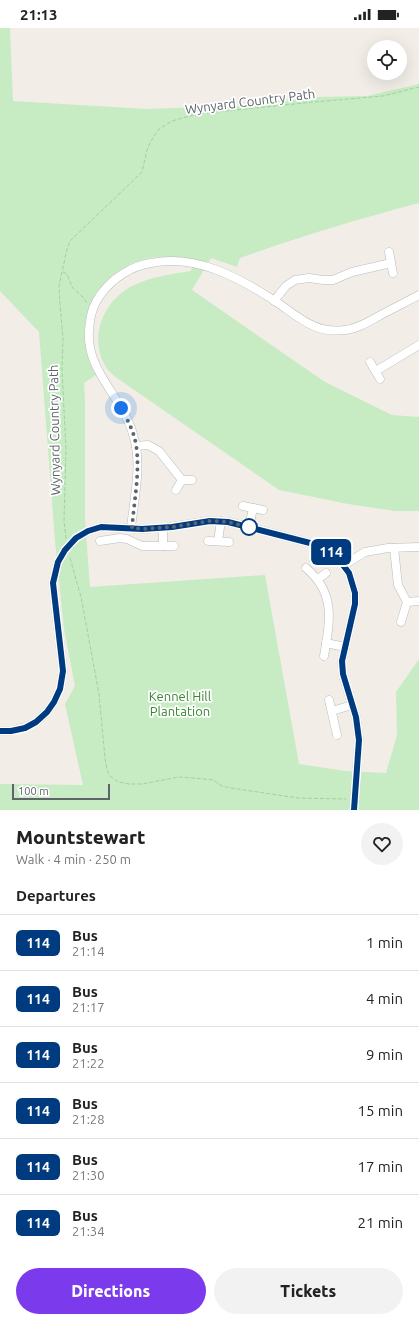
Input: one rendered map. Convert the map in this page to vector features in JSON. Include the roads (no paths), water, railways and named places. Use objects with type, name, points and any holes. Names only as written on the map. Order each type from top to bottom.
[{"type":"street","points":[[389,252],[394,273]]},
{"type":"street","points":[[132,528],[137,464],[136,446],[127,417],[92,358],[88,328],[92,310],[98,298],[106,287],[121,274],[150,263],[170,261],[196,264],[234,276],[274,300],[310,325],[317,328],[335,331],[358,327],[419,295]]},
{"type":"street","points":[[274,300],[286,286],[295,280],[309,278],[328,281],[352,272],[391,263]]},
{"type":"street","points":[[376,371],[419,345]]},
{"type":"street","points":[[370,362],[380,379]]},
{"type":"street","points":[[136,446],[148,445],[159,450],[182,480]]},
{"type":"street","points":[[182,480],[192,480]]},
{"type":"street","points":[[176,490],[182,480]]},
{"type":"street","points":[[243,506],[263,510]]},
{"type":"street","points":[[249,527],[253,508]]},
{"type":"street","points":[[0,731],[11,731],[25,728],[36,722],[47,712],[60,689],[63,671],[53,583],[58,562],[76,538],[88,531],[101,527],[163,528],[198,522],[221,521],[249,527],[318,545],[336,556],[344,565],[353,581],[355,604],[342,661],[343,674],[356,717],[359,740],[354,810]]},
{"type":"street","points":[[218,541],[221,521]]},
{"type":"street","points":[[163,528],[163,546]]},
{"type":"street","points":[[100,542],[120,538],[127,539],[142,546],[174,546]]},
{"type":"street","points":[[208,541],[229,542]]},
{"type":"street","points":[[344,565],[364,552],[394,548],[419,547]]},
{"type":"street","points":[[394,548],[398,585],[407,602],[400,622]]},
{"type":"street","points":[[306,568],[318,579],[324,591],[328,605],[329,616],[324,656]]},
{"type":"street","points":[[318,579],[326,573]]},
{"type":"street","points":[[407,602],[419,601]]},
{"type":"street","points":[[326,643],[345,647]]},
{"type":"street","points":[[330,700],[337,735]]},
{"type":"street","points":[[332,710],[352,704]]},
{"type":"park label","name":"Kennel Hill Plantation","points":[[180,704]]}]
